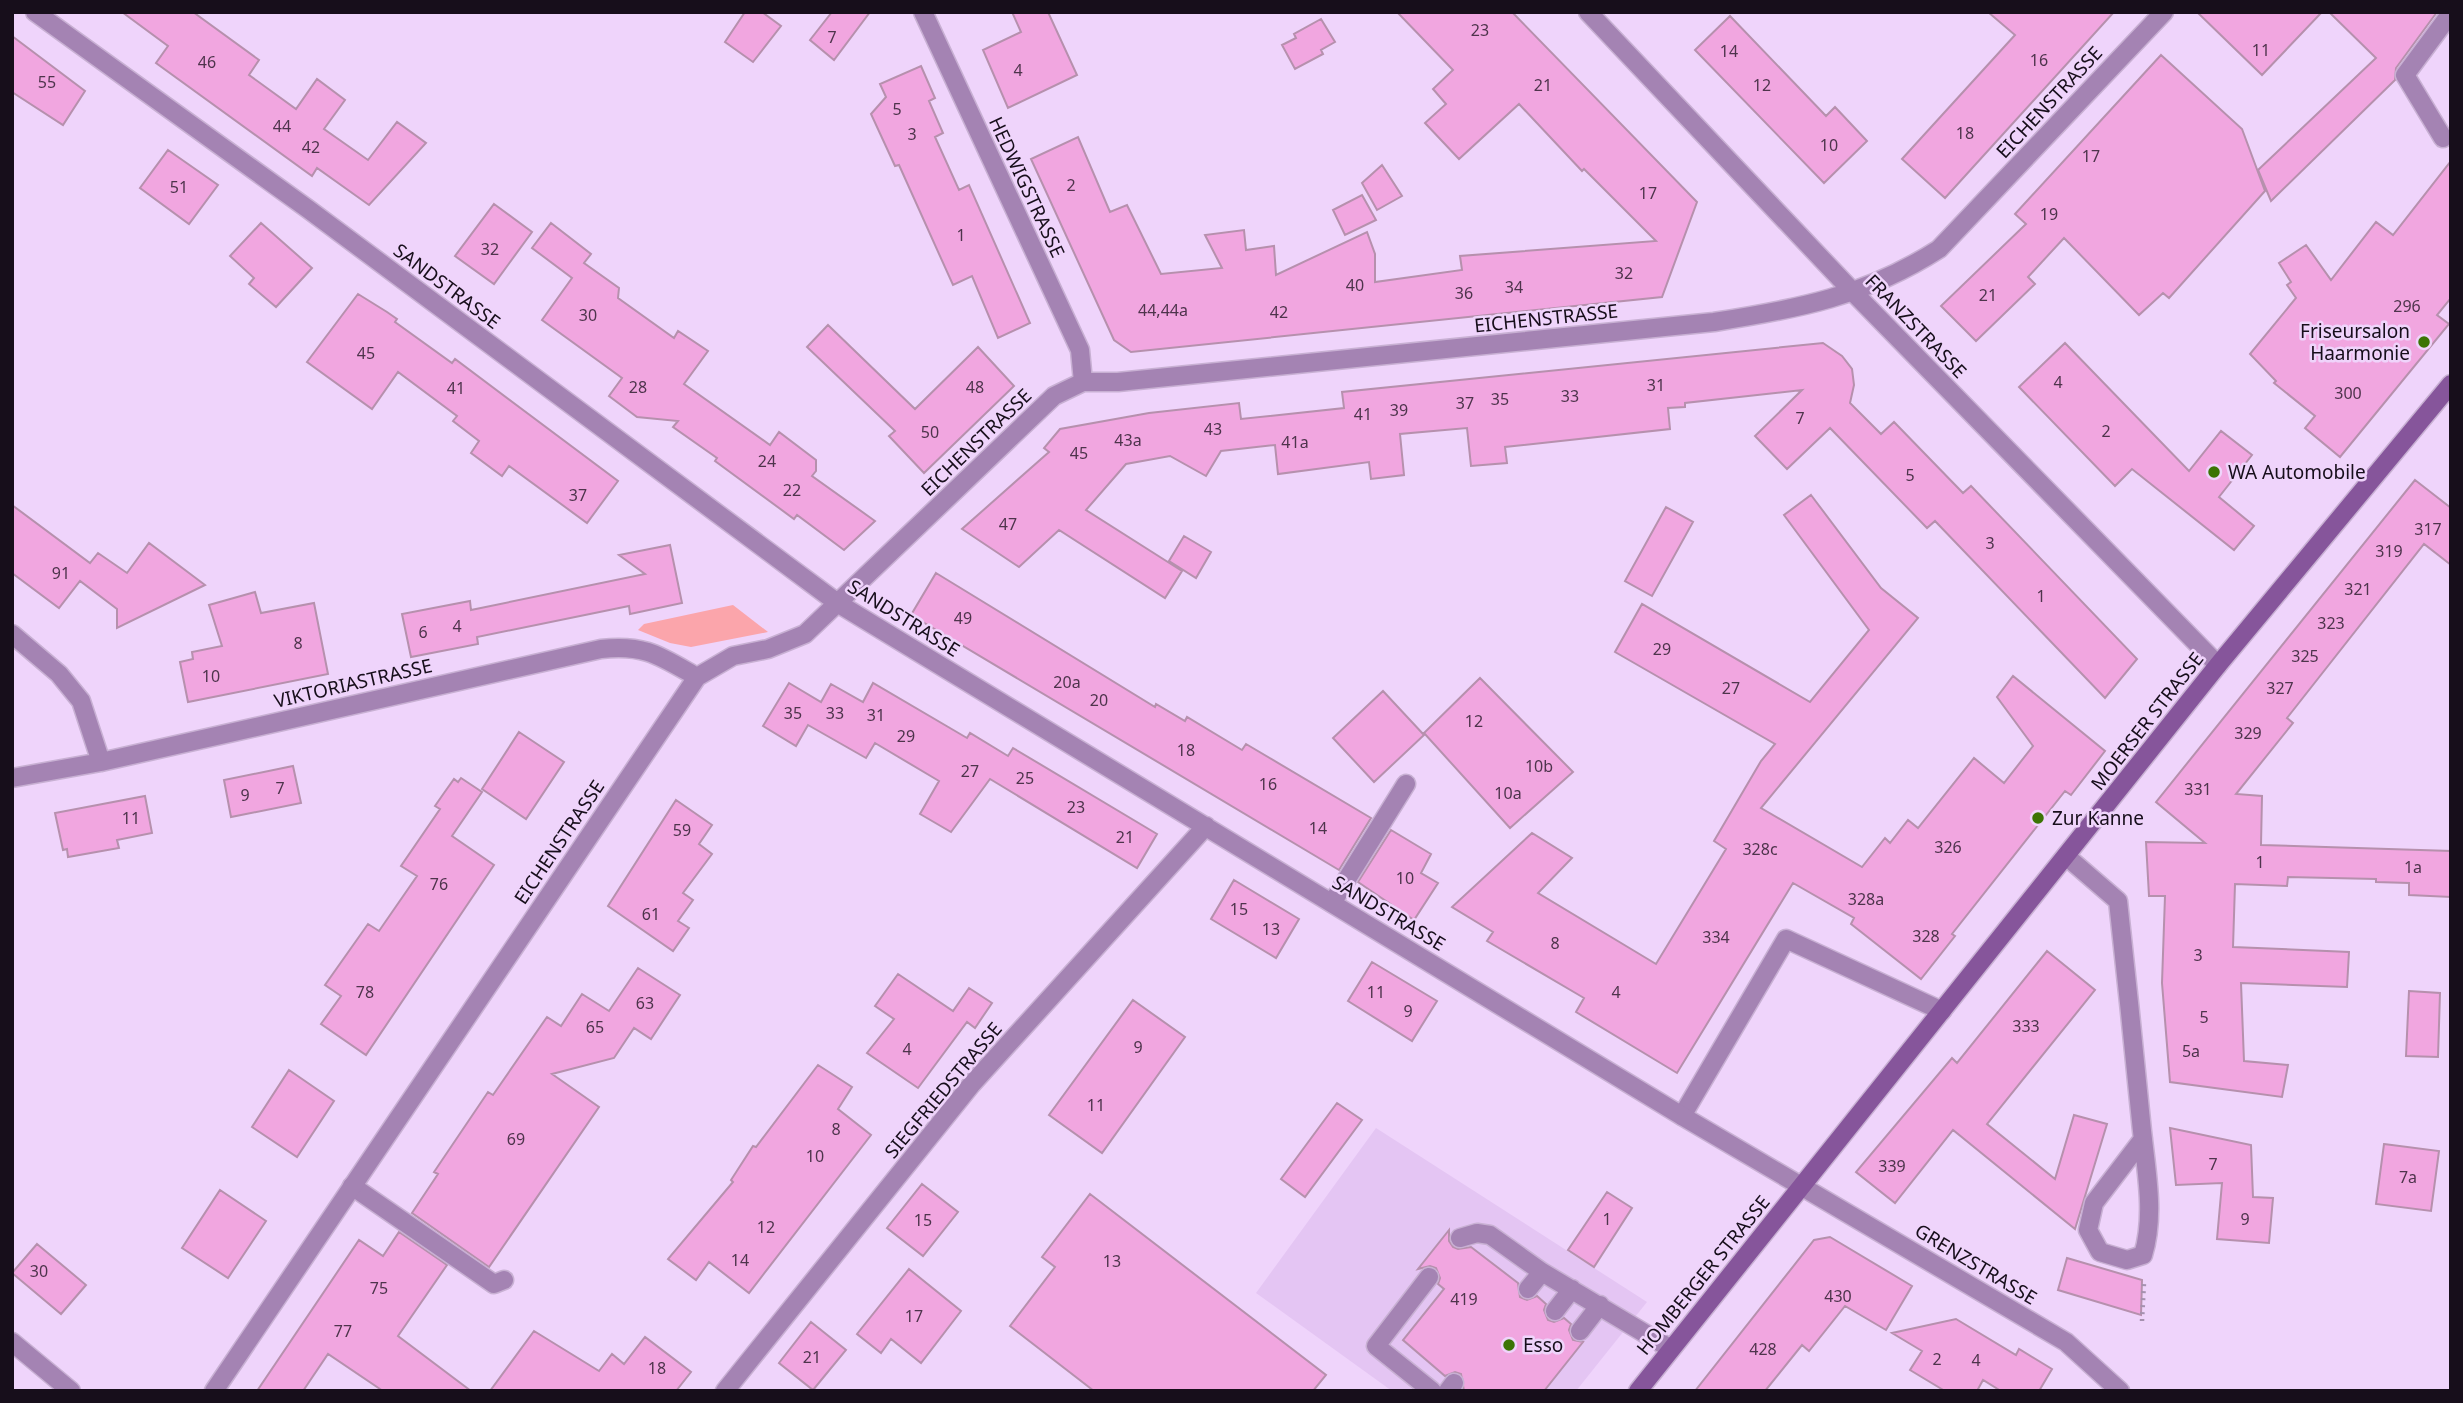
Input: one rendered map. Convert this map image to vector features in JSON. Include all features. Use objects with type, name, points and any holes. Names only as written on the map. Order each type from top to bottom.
[{"type":"main road","name":"MOERSER STRASSE","points":[[1802,1186],[2218,665],[2451,384]]},
{"type":"main road","name":"HOMBERGER STRASSE","points":[[1638,1391],[1802,1186]]},
{"type":"street","name":"SANDSTRASSE","points":[[35,12],[308,209],[839,604],[1682,1116],[1802,1186]]},
{"type":"street","name":"HEDWIGSTRASSE","points":[[923,12],[1080,350],[1083,382]]},
{"type":"street","name":"FRANZSTRASSE","points":[[1588,12],[1853,292],[2218,665]]},
{"type":"street","name":"EICHENSTRASSE","points":[[214,1391],[697,677],[733,656],[768,649],[804,634],[839,604],[1054,396],[1083,382],[1118,382],[1714,322],[1795,310],[1853,292],[1900,274],[1939,249],[2164,12]]},
{"type":"street","points":[[2443,138],[2405,75],[2451,13]]},
{"type":"street","points":[[12,634],[59,674],[80,701],[101,762]]},
{"type":"street","name":"VIKTORIASTRASSE","points":[[12,778],[101,762],[601,649],[629,646],[655,653],[697,677]]},
{"type":"street","points":[[1332,903],[1406,785]]},
{"type":"street","name":"SIEGFRIEDSTRASSE","points":[[725,1391],[971,1085],[1206,826]]},
{"type":"street","points":[[2066,856],[2118,901],[2143,1139],[2151,1230],[2143,1255],[2127,1260],[2100,1252],[2088,1230],[2094,1203],[2143,1139]]},
{"type":"street","points":[[1682,1116],[1786,939],[1942,1011]]},
{"type":"street","points":[[352,1186],[494,1284],[504,1280]]},
{"type":"street","name":"GRENZSTRASSE","points":[[1802,1186],[2066,1342],[2120,1391]]},
{"type":"street","points":[[1461,1238],[1477,1233],[1490,1235],[1542,1272],[1671,1349]]},
{"type":"street","points":[[1528,1289],[1542,1272]]},
{"type":"street","points":[[1429,1278],[1376,1346],[1432,1391]]},
{"type":"street","points":[[1555,1311],[1572,1289]]},
{"type":"street","points":[[1580,1331],[1600,1305]]},
{"type":"street","points":[[12,1342],[71,1391]]},
{"type":"path","points":[[2142,1321],[2143,1255]]},
{"type":"shaded area","points":[[733,605],[768,632],[691,647],[670,643],[638,630],[644,624]]},
{"type":"shaded area","points":[[1376,1128],[1647,1302],[1576,1391],[1392,1391],[1256,1293]]},
{"type":"building","points":[[122,12],[193,12],[259,60],[249,75],[296,109],[317,79],[345,100],[324,129],[368,160],[397,122],[426,143],[369,205],[317,168],[312,176],[156,63],[168,46]]},
{"type":"building","points":[[745,12],[762,12],[781,26],[753,62],[725,42]]},
{"type":"building","points":[[832,12],[870,12],[834,60],[810,40]]},
{"type":"building","points":[[1012,12],[1048,12],[1077,75],[1008,108],[983,50],[1021,32]]},
{"type":"building","points":[[1397,12],[1512,12],[1697,202],[1662,297],[1131,352],[1114,340],[1031,159],[1078,137],[1110,212],[1127,205],[1161,274],[1222,268],[1205,235],[1244,230],[1246,250],[1274,246],[1276,275],[1367,232],[1375,254],[1375,282],[1462,270],[1460,256],[1656,241],[1584,169],[1582,171],[1519,104],[1459,159],[1425,123],[1446,104],[1433,89],[1453,70]]},
{"type":"building","points":[[1988,12],[2114,12],[1945,198],[1902,159],[2015,35]]},
{"type":"building","points":[[2197,12],[2322,12],[2262,75]]},
{"type":"building","points":[[2329,12],[2437,12],[2396,68],[2395,80],[2271,201],[2258,170],[2376,58]]},
{"type":"building","points":[[1730,16],[1826,116],[1835,107],[1867,141],[1824,183],[1695,50]]},
{"type":"building","points":[[1321,19],[1335,42],[1321,50],[1323,54],[1295,69],[1282,45],[1296,38],[1294,34]]},
{"type":"building","points":[[12,36],[85,91],[63,125],[12,92]]},
{"type":"building","points":[[2161,55],[2242,129],[2265,191],[2169,298],[2163,293],[2139,315],[2064,238],[2028,277],[2035,284],[1976,341],[1941,306],[2026,224],[2015,214]]},
{"type":"building","points":[[921,66],[935,98],[929,101],[943,133],[935,137],[959,190],[969,185],[1030,323],[998,338],[972,276],[953,285],[899,165],[895,166],[871,114],[886,97],[880,84]]},
{"type":"building","points":[[168,150],[218,185],[189,224],[140,188]]},
{"type":"building","points":[[2451,161],[2451,298],[2437,315],[2449,324],[2340,457],[2305,428],[2315,416],[2274,383],[2276,381],[2250,354],[2296,298],[2287,285],[2291,282],[2279,263],[2306,245],[2331,280],[2376,222],[2393,235]]},
{"type":"building","points":[[1382,165],[1402,196],[1377,210],[1362,183]]},
{"type":"building","points":[[1362,195],[1376,220],[1345,235],[1333,210]]},
{"type":"building","points":[[494,204],[532,232],[494,284],[455,256]]},
{"type":"building","points":[[261,223],[312,268],[276,307],[249,284],[254,278],[230,256]]},
{"type":"building","points":[[551,223],[591,254],[584,263],[619,288],[618,298],[674,338],[678,331],[708,351],[684,384],[770,445],[779,432],[816,460],[816,471],[812,476],[875,521],[844,550],[797,515],[794,519],[715,461],[717,458],[673,427],[678,421],[637,417],[609,396],[622,378],[542,320],[572,278],[532,248]]},
{"type":"building","points":[[358,294],[397,319],[395,322],[452,363],[455,359],[618,481],[587,523],[509,466],[502,476],[471,453],[479,441],[453,421],[457,416],[398,372],[372,409],[307,362]]},
{"type":"building","points":[[828,325],[915,409],[978,347],[1014,386],[924,473],[889,436],[895,431],[807,347]]},
{"type":"building","points":[[1823,343],[1842,356],[1852,369],[1854,385],[1850,403],[1881,434],[1894,422],[1963,493],[1971,486],[2137,659],[2105,698],[1935,521],[1927,528],[1830,428],[1787,469],[1755,436],[1802,390],[1685,403],[1685,407],[1668,408],[1670,429],[1505,447],[1507,463],[1471,466],[1467,428],[1400,434],[1404,475],[1371,479],[1369,462],[1278,474],[1275,445],[1221,451],[1206,476],[1170,456],[1126,464],[1086,510],[1182,571],[1165,598],[1059,530],[1019,567],[962,529],[1049,452],[1044,448],[1060,429],[1149,413],[1239,403],[1241,419],[1344,408],[1342,392]]},
{"type":"building","points":[[2065,343],[2189,471],[2221,431],[2252,455],[2219,497],[2254,526],[2234,550],[2132,469],[2115,486],[2019,387]]},
{"type":"building","points":[[2415,480],[2451,508],[2451,565],[2424,544],[2287,718],[2293,723],[2236,794],[2262,796],[2261,845],[2451,851],[2451,897],[2409,895],[2409,883],[2376,882],[2376,879],[2288,877],[2287,886],[2235,884],[2233,947],[2349,952],[2347,987],[2241,983],[2244,1061],[2288,1065],[2282,1097],[2170,1082],[2162,983],[2165,896],[2149,896],[2146,842],[2205,843],[2156,802]]},
{"type":"building","points":[[1811,495],[1881,588],[1918,618],[1761,808],[1862,867],[1885,838],[1890,843],[1908,820],[1918,828],[1974,758],[2004,783],[2033,746],[1997,697],[2013,676],[2105,751],[2071,795],[2065,791],[1952,934],[1955,936],[1921,979],[1851,924],[1854,918],[1793,883],[1677,1073],[1576,1012],[1584,998],[1487,941],[1493,932],[1452,907],[1532,833],[1572,858],[1538,893],[1656,964],[1726,849],[1714,841],[1761,761],[1775,744],[1615,652],[1642,604],[1810,702],[1869,630],[1784,515]]},
{"type":"building","points":[[12,505],[90,563],[98,553],[127,573],[149,543],[205,585],[117,628],[117,609],[80,581],[59,608],[12,573]]},
{"type":"building","points":[[1666,507],[1693,522],[1652,596],[1625,581]]},
{"type":"building","points":[[1184,536],[1211,552],[1196,578],[1169,561]]},
{"type":"building","points":[[670,545],[682,603],[630,614],[629,606],[477,637],[478,644],[411,657],[402,614],[470,601],[471,610],[645,574],[619,555]]},
{"type":"building","points":[[936,573],[1155,707],[1156,704],[1185,721],[1187,717],[1242,750],[1246,744],[1371,818],[1339,870],[911,615]]},
{"type":"building","points":[[255,592],[261,613],[314,603],[328,674],[188,702],[180,662],[193,659],[192,652],[222,646],[209,605]]},
{"type":"building","points":[[1480,678],[1573,772],[1510,828],[1424,733]]},
{"type":"building","points":[[789,683],[821,702],[831,684],[863,702],[873,683],[967,738],[970,733],[1008,756],[1013,748],[1157,834],[1137,868],[990,779],[951,832],[920,814],[939,781],[875,743],[866,758],[808,725],[796,746],[763,726]]},
{"type":"building","points":[[1383,691],[1424,735],[1374,782],[1333,738]]},
{"type":"building","points":[[519,732],[564,762],[526,819],[482,789]]},
{"type":"building","points":[[293,766],[301,803],[231,817],[224,780]]},
{"type":"building","points":[[461,778],[482,792],[452,836],[494,865],[366,1055],[321,1024],[341,996],[325,985],[368,924],[379,931],[417,876],[401,866],[440,809],[435,806],[454,779],[458,782]]},
{"type":"building","points":[[145,796],[152,833],[117,840],[119,848],[68,857],[67,849],[63,850],[55,813]]},
{"type":"building","points":[[676,800],[712,825],[699,844],[712,854],[683,893],[693,900],[678,921],[689,928],[673,951],[608,906]]},
{"type":"building","points":[[1391,830],[1431,854],[1421,873],[1438,883],[1414,920],[1358,882]]},
{"type":"building","points":[[1234,880],[1299,919],[1276,958],[1211,919]]},
{"type":"building","points":[[2047,951],[2095,990],[1987,1124],[2055,1179],[2074,1115],[2107,1124],[2075,1229],[1953,1130],[1895,1203],[1856,1172],[1952,1058],[1957,1063]]},
{"type":"building","points":[[1372,962],[1437,1001],[1412,1041],[1348,1001]]},
{"type":"building","points":[[638,968],[680,995],[651,1039],[634,1028],[614,1058],[552,1074],[599,1107],[489,1267],[412,1213],[438,1174],[434,1172],[488,1092],[493,1095],[547,1017],[561,1026],[582,994],[609,1011]]},
{"type":"building","points":[[898,974],[953,1011],[969,988],[992,1003],[975,1028],[967,1022],[918,1088],[867,1053],[894,1019],[875,1006]]},
{"type":"building","points":[[2409,991],[2440,993],[2438,1057],[2406,1056]]},
{"type":"building","points":[[1133,1000],[1185,1037],[1102,1153],[1049,1115]]},
{"type":"building","points":[[818,1065],[852,1087],[838,1109],[871,1135],[749,1293],[709,1262],[696,1280],[668,1259],[733,1182],[731,1180],[753,1146],[756,1147]]},
{"type":"building","points":[[289,1070],[334,1101],[297,1157],[252,1127]]},
{"type":"building","points":[[1337,1103],[1362,1120],[1305,1197],[1281,1179]]},
{"type":"building","points":[[2170,1128],[2251,1145],[2253,1197],[2273,1198],[2269,1243],[2217,1239],[2222,1183],[2176,1185]]},
{"type":"building","points":[[2384,1144],[2439,1151],[2431,1211],[2376,1204]]},
{"type":"building","points":[[922,1184],[958,1212],[923,1256],[887,1228]]},
{"type":"building","points":[[220,1190],[266,1221],[228,1278],[182,1248]]},
{"type":"building","points":[[1607,1192],[1632,1208],[1594,1267],[1568,1250]]},
{"type":"building","points":[[1090,1194],[1326,1375],[1313,1391],[1094,1391],[1010,1326],[1055,1267],[1042,1257]]},
{"type":"building","points":[[1449,1230],[1449,1241],[1453,1247],[1471,1247],[1518,1283],[1520,1297],[1527,1300],[1537,1296],[1546,1304],[1544,1310],[1548,1320],[1554,1322],[1564,1318],[1571,1324],[1569,1330],[1573,1340],[1583,1342],[1544,1391],[1464,1391],[1461,1374],[1455,1372],[1445,1376],[1403,1340],[1444,1289],[1438,1284],[1440,1278],[1436,1268],[1430,1266],[1418,1269]]},
{"type":"building","points":[[399,1232],[447,1265],[398,1336],[471,1391],[383,1391],[328,1354],[303,1391],[257,1391],[359,1240],[383,1256]]},
{"type":"building","points":[[1830,1237],[1912,1286],[1886,1330],[1845,1306],[1809,1351],[1802,1345],[1765,1391],[1695,1391],[1814,1240]]},
{"type":"building","points":[[37,1244],[86,1285],[61,1314],[12,1273]]},
{"type":"building","points":[[2067,1258],[2142,1280],[2141,1315],[2058,1290]]},
{"type":"building","points":[[909,1269],[961,1311],[921,1363],[891,1339],[881,1353],[857,1334]]},
{"type":"building","points":[[1956,1319],[2016,1355],[2019,1349],[2052,1369],[2039,1391],[2001,1391],[1983,1380],[1977,1391],[1945,1391],[1910,1370],[1922,1351],[1892,1333]]},
{"type":"building","points":[[811,1322],[846,1350],[813,1390],[779,1363]]},
{"type":"building","points":[[534,1331],[599,1371],[612,1354],[624,1364],[645,1337],[691,1372],[676,1391],[490,1391]]},
{"type":"place","name":"Friseursalon Haarmonie","points":[[2424,342]]},
{"type":"place","name":"WA Automobile","points":[[2214,472]]},
{"type":"place","name":"Zur Kanne","points":[[2038,818]]},
{"type":"place","name":"Esso","points":[[1509,1345]]}]
